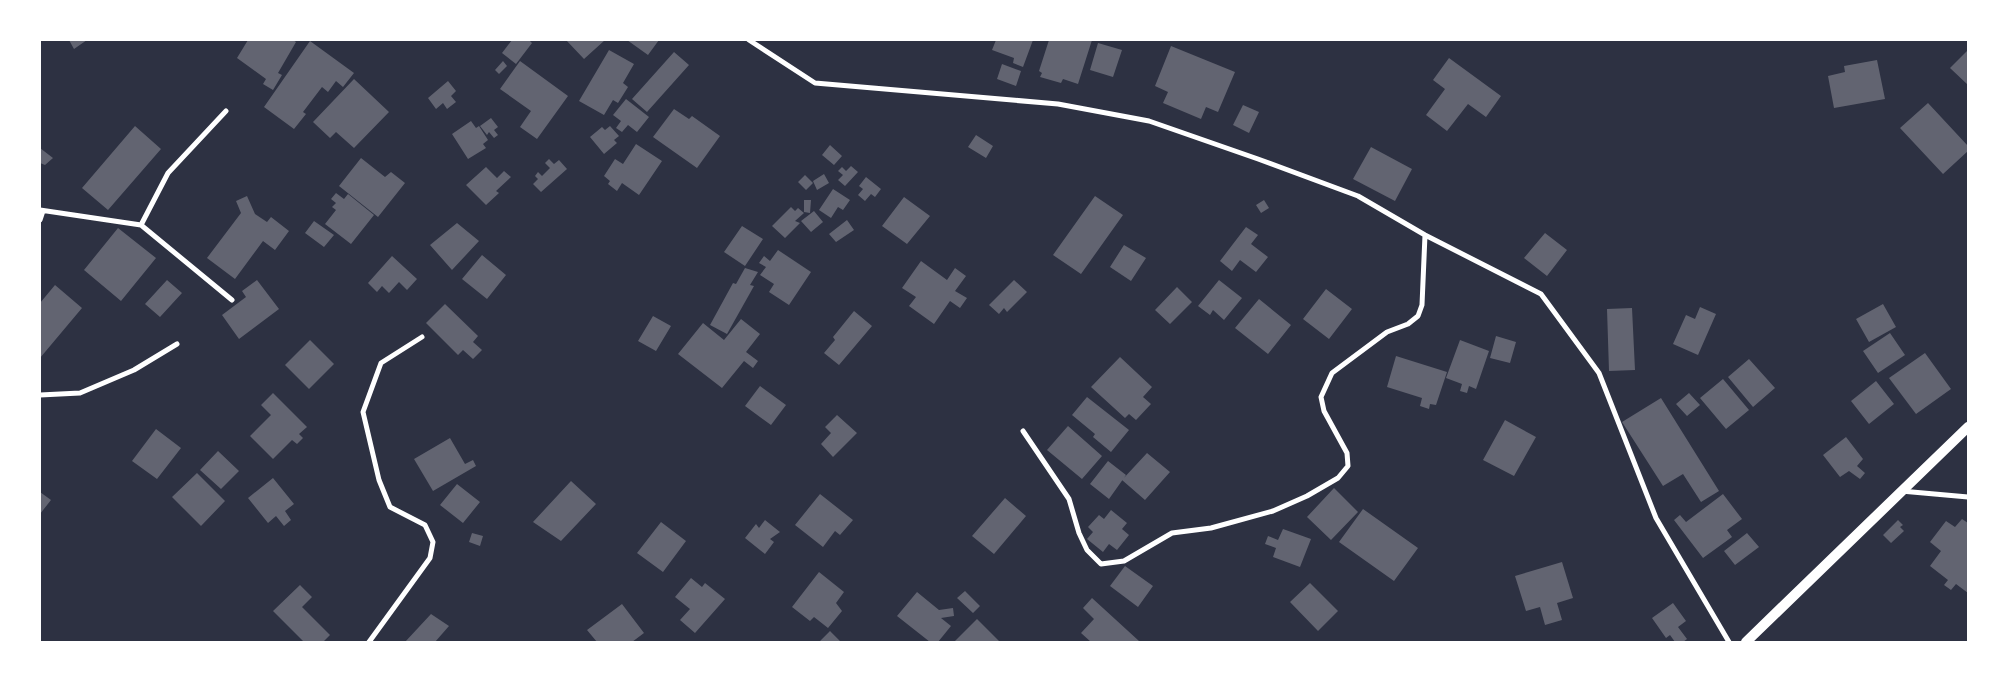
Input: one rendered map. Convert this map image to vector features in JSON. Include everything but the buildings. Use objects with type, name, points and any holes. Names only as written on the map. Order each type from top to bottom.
[{"type":"main road","points":[[1746,642],[1968,427]]},
{"type":"street","points":[[749,40],[815,83],[1058,104],[1149,122],[1258,159],[1358,196],[1425,234],[1541,294],[1598,373],[1656,518],[1729,642]]},
{"type":"street","points":[[141,224],[168,173],[226,110]]},
{"type":"street","points":[[40,220],[42,210],[141,224],[232,300]]},
{"type":"street","points":[[1023,431],[1069,499],[1079,533],[1087,550],[1101,564],[1124,561],[1172,532],[1211,528],[1273,511],[1307,496],[1338,478],[1348,466],[1348,453],[1324,411],[1321,397],[1332,373],[1387,332],[1408,324],[1418,316],[1422,306],[1425,234]]},
{"type":"street","points":[[369,642],[430,558],[433,542],[425,525],[390,507],[380,480],[362,412],[381,363],[422,337]]},
{"type":"street","points":[[40,395],[80,393],[134,370],[177,344]]},
{"type":"street","points":[[1901,491],[1968,496]]}]
